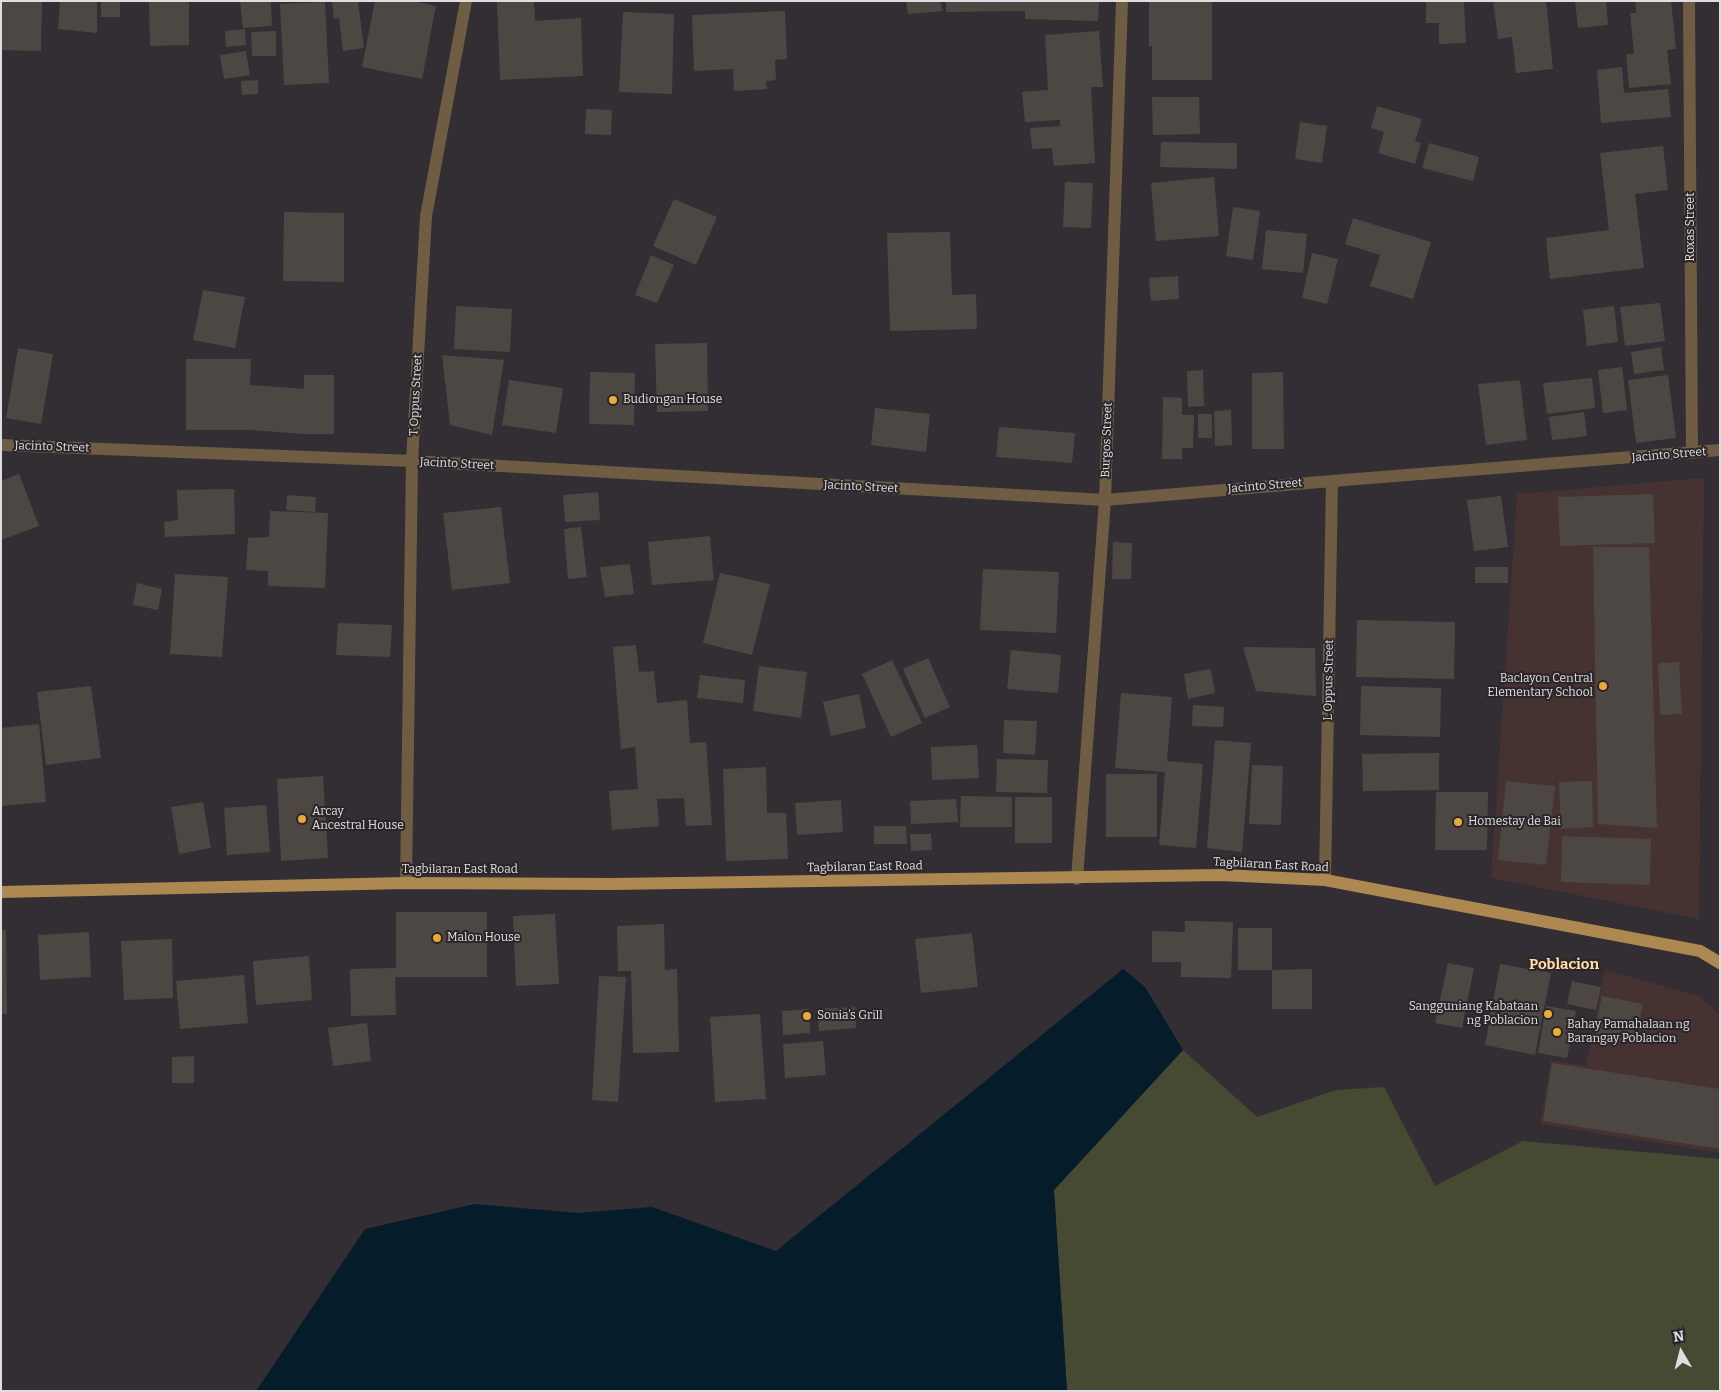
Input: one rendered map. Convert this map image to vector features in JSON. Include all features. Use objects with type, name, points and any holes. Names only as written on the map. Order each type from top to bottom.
[{"type":"main road","name":"Tagbilaran East Road","points":[[1,892],[406,883],[612,884],[1222,876],[1325,880],[1700,951],[1720,963]]},
{"type":"street","name":"T Oppus Street","points":[[406,883],[412,461],[426,216],[466,1]]},
{"type":"street","name":"Burgos Street","points":[[1077,879],[1105,500],[1122,1]]},
{"type":"street","name":"Roxas Street","points":[[1689,1],[1692,453]]},
{"type":"street","name":"Jacinto Street","points":[[1,445],[412,461],[1105,500],[1720,450]]},
{"type":"street","name":"L Oppus Street","points":[[1325,880],[1332,481]]},
{"type":"shaded area","name":"Baclayon Central Elementary School","points":[[1704,478],[1699,919],[1491,878],[1517,494]]},
{"type":"shaded area","points":[[1605,970],[1699,996],[1720,1015],[1720,1153],[1540,1124],[1551,1060],[1586,1066]]},
{"type":"green space","points":[[1183,1050],[1257,1117],[1336,1090],[1384,1087],[1435,1186],[1523,1141],[1720,1159],[1720,1391],[1067,1391],[1054,1190]]},
{"type":"water","points":[[1123,969],[1145,987],[1183,1050],[1054,1190],[1067,1391],[256,1391],[365,1229],[475,1204],[578,1213],[652,1207],[776,1251]]},
{"type":"building","points":[[1,1],[42,1],[41,51],[1,50]]},
{"type":"building","points":[[60,1],[97,1],[97,33],[58,29]]},
{"type":"building","points":[[101,1],[120,1],[120,17],[101,17]]},
{"type":"building","points":[[149,1],[189,1],[189,45],[150,46]]},
{"type":"building","points":[[240,1],[271,1],[272,26],[243,28]]},
{"type":"building","points":[[332,1],[358,1],[364,48],[343,51],[339,18],[334,19]]},
{"type":"building","points":[[375,1],[413,1],[436,6],[422,79],[362,67]]},
{"type":"building","points":[[497,1],[534,1],[535,21],[581,18],[583,76],[500,80]]},
{"type":"building","points":[[906,1],[941,1],[942,11],[908,14]]},
{"type":"building","points":[[946,1],[1099,1],[1098,21],[1025,19],[1025,11],[946,12]]},
{"type":"building","points":[[1149,1],[1212,1],[1212,80],[1152,80],[1152,46],[1149,46]]},
{"type":"building","points":[[1426,1],[1464,1],[1466,43],[1439,44],[1439,23],[1426,23]]},
{"type":"building","points":[[1493,1],[1546,1],[1553,69],[1516,73],[1512,37],[1498,39]]},
{"type":"building","points":[[1575,1],[1606,1],[1608,25],[1578,28]]},
{"type":"building","points":[[1635,1],[1671,1],[1676,49],[1667,50],[1671,84],[1629,88],[1626,54],[1634,54],[1630,13],[1636,13]]},
{"type":"building","points":[[325,2],[329,83],[284,85],[280,4]]},
{"type":"building","points":[[785,11],[787,59],[775,60],[776,80],[766,81],[767,89],[734,91],[733,69],[694,71],[692,15]]},
{"type":"building","points":[[623,12],[674,14],[672,94],[619,92]]},
{"type":"building","points":[[245,29],[246,45],[226,47],[225,31]]},
{"type":"building","points":[[276,31],[276,56],[252,56],[251,32]]},
{"type":"building","points":[[1099,31],[1103,87],[1091,87],[1095,163],[1054,166],[1052,148],[1032,149],[1030,128],[1060,126],[1060,120],[1025,122],[1022,92],[1048,90],[1045,35]]},
{"type":"building","points":[[246,51],[250,75],[224,79],[220,55]]},
{"type":"building","points":[[1622,67],[1624,93],[1668,89],[1671,117],[1601,123],[1597,70]]},
{"type":"building","points":[[258,80],[258,94],[242,95],[241,81]]},
{"type":"building","points":[[1152,97],[1199,97],[1200,134],[1153,135]]},
{"type":"building","points":[[1377,106],[1422,119],[1415,141],[1421,143],[1415,164],[1378,153],[1384,132],[1371,128]]},
{"type":"building","points":[[586,109],[612,110],[611,135],[585,134]]},
{"type":"building","points":[[1300,122],[1327,126],[1322,163],[1295,159]]},
{"type":"building","points":[[1161,142],[1237,143],[1237,169],[1160,167]]},
{"type":"building","points":[[1429,143],[1479,157],[1473,181],[1422,168]]},
{"type":"building","points":[[1663,146],[1668,190],[1635,194],[1644,268],[1550,279],[1546,238],[1609,230],[1600,153]]},
{"type":"building","points":[[1214,177],[1219,236],[1156,241],[1151,183]]},
{"type":"building","points":[[1065,182],[1093,183],[1091,228],[1063,227]]},
{"type":"building","points":[[674,199],[717,217],[696,265],[653,246]]},
{"type":"building","points":[[1233,207],[1260,211],[1253,260],[1226,256]]},
{"type":"building","points":[[284,212],[344,213],[344,282],[283,281]]},
{"type":"building","points":[[1353,218],[1431,242],[1413,299],[1370,286],[1380,255],[1345,244]]},
{"type":"building","points":[[1266,230],[1307,234],[1303,273],[1262,269]]},
{"type":"building","points":[[950,232],[952,295],[976,294],[977,329],[890,331],[887,233]]},
{"type":"building","points":[[1312,253],[1338,259],[1327,304],[1302,298]]},
{"type":"building","points":[[651,255],[674,265],[657,303],[635,295]]},
{"type":"building","points":[[1178,276],[1179,299],[1151,301],[1149,278]]},
{"type":"building","points":[[203,290],[245,297],[235,348],[193,340]]},
{"type":"building","points":[[1660,303],[1665,341],[1625,346],[1620,307]]},
{"type":"building","points":[[456,306],[512,309],[510,352],[454,349]]},
{"type":"building","points":[[1614,306],[1618,342],[1587,346],[1583,310]]},
{"type":"building","points":[[707,343],[708,411],[657,412],[655,344]]},
{"type":"building","points":[[1661,347],[1664,370],[1634,374],[1631,352]]},
{"type":"building","points":[[18,348],[53,354],[41,424],[6,418]]},
{"type":"building","points":[[442,355],[504,360],[492,435],[450,425]]},
{"type":"building","points":[[186,359],[251,359],[250,385],[304,389],[304,375],[334,375],[334,434],[251,430],[186,430]]},
{"type":"building","points":[[1622,367],[1627,410],[1603,413],[1598,370]]},
{"type":"building","points":[[1203,370],[1204,406],[1188,407],[1187,371]]},
{"type":"building","points":[[590,372],[635,373],[634,425],[589,424]]},
{"type":"building","points":[[1283,372],[1284,449],[1252,449],[1252,373]]},
{"type":"building","points":[[1668,375],[1676,438],[1636,443],[1628,380]]},
{"type":"building","points":[[1592,378],[1595,408],[1547,414],[1543,383]]},
{"type":"building","points":[[509,380],[563,388],[556,433],[502,425]]},
{"type":"building","points":[[1520,380],[1527,440],[1486,445],[1478,384]]},
{"type":"building","points":[[1163,397],[1182,398],[1182,415],[1194,415],[1193,448],[1182,448],[1182,459],[1162,459]]},
{"type":"building","points":[[875,408],[930,414],[926,452],[871,445]]},
{"type":"building","points":[[1231,410],[1232,445],[1215,446],[1214,411]]},
{"type":"building","points":[[1584,412],[1587,436],[1552,440],[1549,417]]},
{"type":"building","points":[[1198,414],[1212,414],[1212,438],[1198,438]]},
{"type":"building","points":[[999,427],[1075,433],[1072,463],[996,457]]},
{"type":"building","points":[[19,474],[39,526],[1,540],[1,481]]},
{"type":"building","points":[[234,489],[235,534],[165,537],[164,522],[178,520],[177,490]]},
{"type":"building","points":[[598,492],[600,520],[565,522],[563,495]]},
{"type":"building","points":[[1653,494],[1655,543],[1560,546],[1558,497]]},
{"type":"building","points":[[287,495],[316,497],[315,512],[286,510]]},
{"type":"building","points":[[1501,496],[1508,547],[1474,551],[1467,500]]},
{"type":"building","points":[[501,507],[510,583],[452,590],[443,513]]},
{"type":"building","points":[[270,511],[328,513],[325,588],[268,586],[268,571],[246,570],[248,538],[269,537]]},
{"type":"building","points":[[581,527],[587,577],[568,579],[564,529]]},
{"type":"building","points":[[710,536],[714,580],[652,585],[648,542]]},
{"type":"building","points":[[1113,542],[1132,543],[1131,579],[1112,579]]},
{"type":"building","points":[[1593,547],[1649,547],[1657,828],[1598,824]]},
{"type":"building","points":[[630,564],[634,594],[605,597],[600,567]]},
{"type":"building","points":[[1475,567],[1508,567],[1508,583],[1475,583]]},
{"type":"building","points":[[983,569],[1059,572],[1056,633],[980,630]]},
{"type":"building","points":[[720,573],[770,584],[752,655],[703,643]]},
{"type":"building","points":[[175,574],[228,577],[222,657],[170,654]]},
{"type":"building","points":[[137,583],[162,589],[158,610],[133,605]]},
{"type":"building","points":[[1357,620],[1455,622],[1454,679],[1356,677]]},
{"type":"building","points":[[338,623],[392,625],[390,657],[336,655]]},
{"type":"building","points":[[636,645],[639,672],[654,671],[657,703],[687,700],[690,743],[706,742],[712,825],[686,826],[684,798],[657,799],[659,826],[612,830],[609,791],[638,789],[635,747],[621,749],[613,647]]},
{"type":"building","points":[[1243,647],[1315,648],[1316,696],[1256,691]]},
{"type":"building","points":[[1011,650],[1061,655],[1058,693],[1007,689]]},
{"type":"building","points":[[928,658],[950,707],[925,718],[903,669]]},
{"type":"building","points":[[892,660],[922,723],[891,737],[862,674]]},
{"type":"building","points":[[1679,662],[1682,714],[1660,715],[1658,663]]},
{"type":"building","points":[[759,666],[807,672],[801,718],[753,711]]},
{"type":"building","points":[[1211,669],[1215,693],[1188,699],[1184,674]]},
{"type":"building","points":[[700,675],[745,680],[743,703],[697,698]]},
{"type":"building","points":[[91,686],[101,758],[46,765],[37,692]]},
{"type":"building","points":[[1361,686],[1441,688],[1440,737],[1360,735]]},
{"type":"building","points":[[1121,693],[1172,697],[1167,761],[1203,764],[1196,848],[1159,845],[1165,772],[1115,768]]},
{"type":"building","points":[[859,694],[866,728],[831,736],[823,702]]},
{"type":"building","points":[[1193,705],[1224,707],[1223,727],[1192,726]]},
{"type":"building","points":[[1004,720],[1037,721],[1035,755],[1003,753]]},
{"type":"building","points":[[39,724],[46,802],[1,806],[1,728]]},
{"type":"building","points":[[1215,740],[1251,743],[1242,852],[1207,848]]},
{"type":"building","points":[[977,745],[979,778],[932,780],[931,747]]},
{"type":"building","points":[[1439,753],[1439,790],[1363,791],[1362,754]]},
{"type":"building","points":[[997,759],[1048,760],[1047,793],[996,792]]},
{"type":"building","points":[[1252,765],[1283,766],[1281,825],[1249,824]]},
{"type":"building","points":[[766,767],[767,813],[786,813],[788,859],[726,861],[723,769]]},
{"type":"building","points":[[1106,774],[1157,774],[1157,837],[1106,837]]},
{"type":"building","name":"Arcay Ancestral House","points":[[323,776],[328,858],[281,861],[277,779]]},
{"type":"building","points":[[1506,781],[1555,786],[1546,865],[1498,860]]},
{"type":"building","points":[[1592,781],[1593,827],[1561,829],[1559,782]]},
{"type":"building","points":[[1436,792],[1488,792],[1487,850],[1435,850]]},
{"type":"building","points":[[961,796],[1012,797],[1012,827],[960,827]]},
{"type":"building","points":[[1015,797],[1052,797],[1052,843],[1015,843]]},
{"type":"building","points":[[956,799],[958,822],[911,824],[910,801]]},
{"type":"building","points":[[841,800],[843,832],[797,835],[795,803]]},
{"type":"building","points":[[203,802],[211,848],[179,854],[171,807]]},
{"type":"building","points":[[266,805],[270,852],[227,855],[224,808]]},
{"type":"building","points":[[874,826],[906,826],[907,844],[874,844]]},
{"type":"building","points":[[910,834],[931,834],[932,850],[911,851]]},
{"type":"building","points":[[1562,836],[1651,839],[1650,885],[1561,882]]},
{"type":"building","points":[[396,912],[487,912],[487,977],[395,977],[396,1015],[351,1016],[350,969],[396,968]]},
{"type":"building","points":[[555,914],[559,984],[516,986],[513,916]]},
{"type":"building","points":[[1185,921],[1233,922],[1231,978],[1181,977],[1181,962],[1152,962],[1152,931],[1185,932]]},
{"type":"building","points":[[664,924],[665,970],[677,969],[679,1052],[633,1053],[631,971],[618,971],[617,926]]},
{"type":"building","points":[[1238,928],[1272,928],[1272,970],[1238,970]]},
{"type":"building","points":[[1,930],[6,930],[7,1014],[1,1014]]},
{"type":"building","points":[[89,932],[91,977],[40,980],[38,935]]},
{"type":"building","points":[[972,933],[978,987],[921,993],[915,939]]},
{"type":"building","points":[[172,939],[173,998],[124,1000],[121,941]]},
{"type":"building","points":[[309,956],[312,1000],[256,1005],[253,961]]},
{"type":"building","points":[[1448,963],[1474,968],[1462,1028],[1435,1023]]},
{"type":"building","points":[[1500,964],[1551,973],[1535,1055],[1485,1045]]},
{"type":"building","points":[[1312,969],[1312,1009],[1272,1009],[1272,970]]},
{"type":"building","points":[[244,975],[248,1023],[180,1029],[176,981]]},
{"type":"building","points":[[599,976],[626,977],[618,1102],[592,1100]]},
{"type":"building","points":[[1572,981],[1601,987],[1596,1010],[1567,1004]]},
{"type":"building","points":[[1602,996],[1643,1004],[1635,1044],[1594,1037]]},
{"type":"building","name":"Bahay Pamahalaan ng Barangay Poblacion","points":[[1546,1006],[1576,1011],[1567,1058],[1538,1053]]},
{"type":"building","points":[[855,1007],[856,1028],[819,1031],[817,1009]]},
{"type":"building","points":[[809,1009],[810,1033],[783,1035],[782,1011]]},
{"type":"building","points":[[760,1014],[766,1099],[715,1102],[710,1017]]},
{"type":"building","points":[[367,1023],[371,1061],[333,1066],[328,1028]]},
{"type":"building","points":[[823,1041],[826,1075],[785,1078],[783,1044]]},
{"type":"building","points":[[194,1056],[194,1083],[172,1083],[172,1057]]},
{"type":"building","points":[[1552,1063],[1720,1089],[1720,1149],[1543,1121]]},
{"type":"place","name":"Budiongan House","points":[[613,400]]},
{"type":"place","name":"Baclayon Central Elementary School","points":[[1603,686]]},
{"type":"place","name":"Arcay Ancestral House","points":[[302,819]]},
{"type":"place","name":"Homestay de Bai","points":[[1458,822]]},
{"type":"place","name":"Malon House","points":[[437,938]]},
{"type":"place","name":"Sangguniang Kabataan ng Poblacion","points":[[1548,1014]]},
{"type":"place","name":"Sonia's Grill","points":[[807,1016]]},
{"type":"place","name":"Bahay Pamahalaan ng Barangay Poblacion","points":[[1557,1032]]},
{"type":"district","name":"Poblacion","points":[[1564,965]]}]
